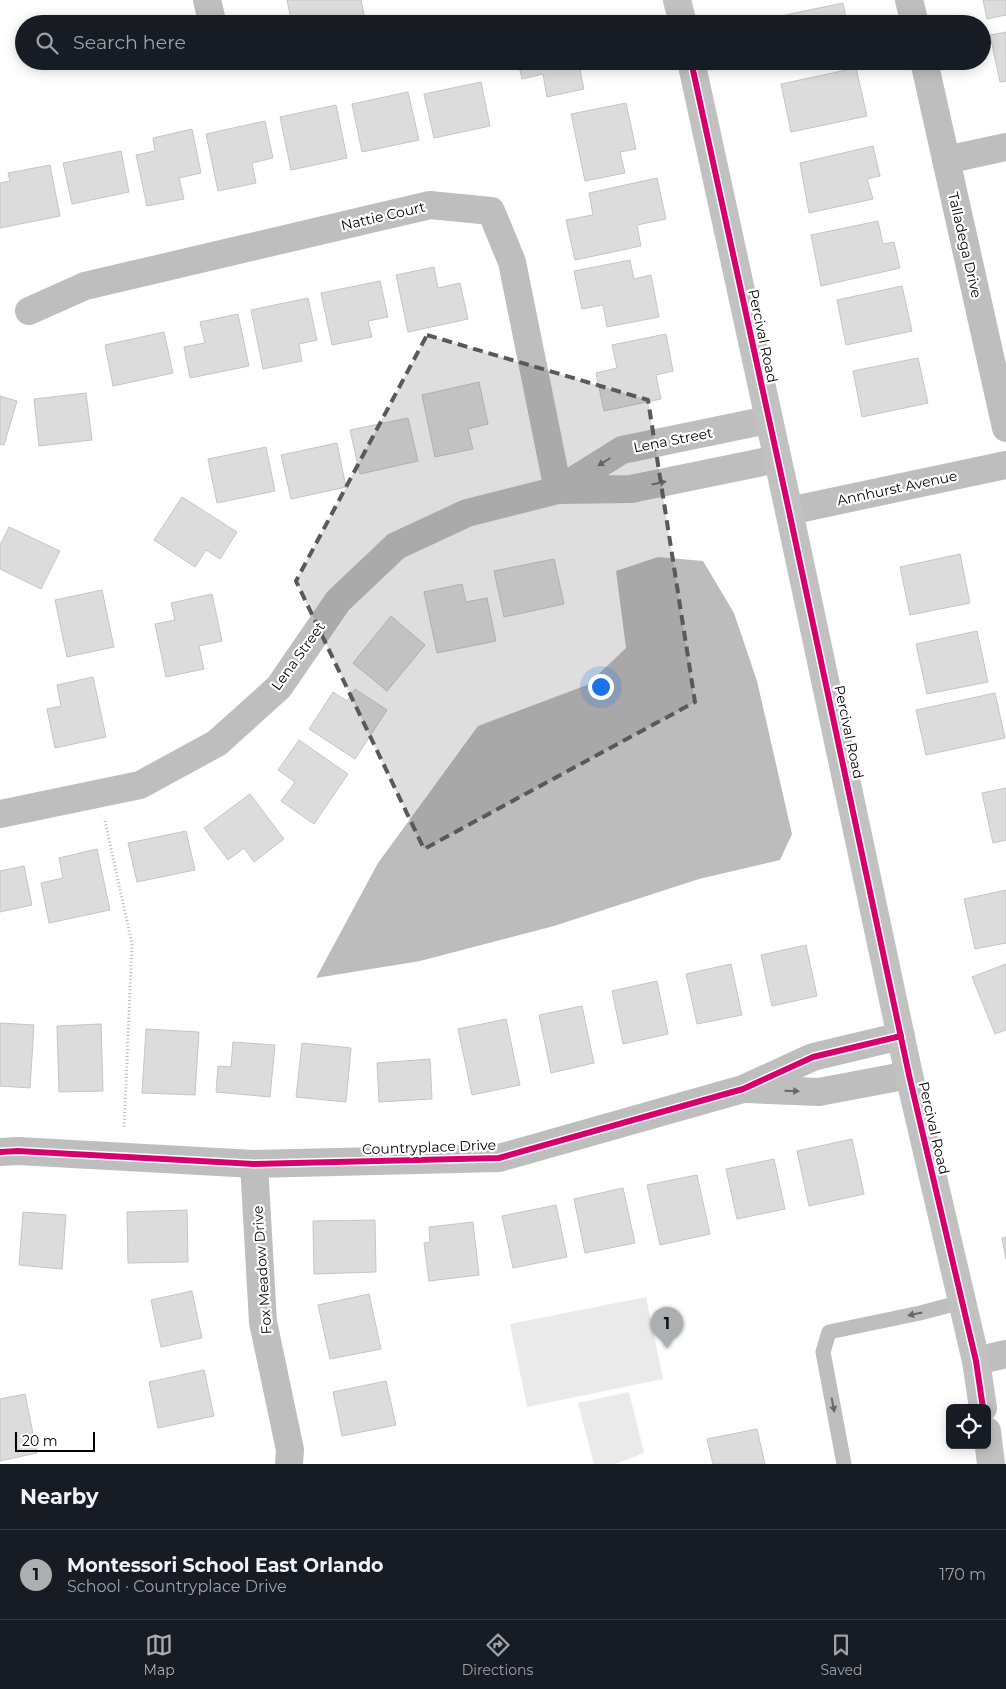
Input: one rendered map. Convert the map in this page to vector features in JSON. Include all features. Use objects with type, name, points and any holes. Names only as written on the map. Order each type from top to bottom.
[{"type":"street","points":[[677,0],[680,15]]},
{"type":"street","points":[[909,0],[913,15]]},
{"type":"street","name":"Percival Road","points":[[693,70],[909,1075],[976,1361],[983,1404]]},
{"type":"street","name":"Talladega Drive","points":[[926,70],[1006,428]]},
{"type":"street","points":[[946,160],[1006,147]]},
{"type":"street","name":"Nattie Court","points":[[29,311],[85,286],[430,205],[490,210],[512,262],[558,490]]},
{"type":"street","name":"Lena Street","points":[[558,490],[622,450],[768,420]]},
{"type":"street","name":"Lena Street","points":[[0,814],[140,785],[218,743],[279,687],[338,601],[396,546],[467,513],[558,490],[631,489],[777,459]]},
{"type":"street","name":"Annhurst Avenue","points":[[789,511],[1006,465]]},
{"type":"street","name":"Countryplace Drive","points":[[0,1152],[18,1151],[254,1164],[499,1158],[743,1089],[813,1057],[901,1036]]},
{"type":"street","name":"Countryplace Drive","points":[[743,1089],[819,1092],[909,1075]]},
{"type":"street","name":"Fox Meadow Drive","points":[[254,1164],[263,1322],[290,1450],[289,1464]]},
{"type":"street","points":[[976,1361],[1006,1354]]},
{"type":"street","points":[[989,1449],[991,1464]]},
{"type":"lane","points":[[844,1464],[823,1352],[829,1332],[920,1314],[962,1302]]},
{"type":"path","points":[[98,794],[132,944],[123,1157]]},
{"type":"highlighted area","points":[[427,335],[648,400],[695,702],[424,849],[296,581]]},
{"type":"shaded area","points":[[658,557],[703,561],[734,613],[757,681],[792,834],[780,860],[699,879],[554,926],[420,961],[316,978],[378,863],[478,726],[587,685],[626,648],[616,571]]},
{"type":"shaded area","points":[[646,1297],[663,1379],[527,1407],[510,1324]]},
{"type":"shaded area","points":[[629,1392],[644,1453],[615,1464],[594,1464],[578,1403]]},
{"type":"building","points":[[287,0],[361,0],[364,15],[290,15]]},
{"type":"building","points":[[983,0],[1006,0],[1006,15],[991,18],[991,15],[986,15]]},
{"type":"building","points":[[843,3],[845,15],[785,15]]},
{"type":"building","points":[[1006,32],[1006,81],[1000,82],[991,35]]},
{"type":"building","points":[[520,70],[580,70],[584,89],[547,97],[543,74],[522,79]]},
{"type":"building","points":[[847,70],[856,70],[867,116],[791,132],[781,84]]},
{"type":"building","points":[[481,82],[490,126],[434,138],[424,94]]},
{"type":"building","points":[[408,92],[419,140],[362,152],[352,104]]},
{"type":"building","points":[[626,103],[636,149],[620,152],[625,173],[585,181],[571,114]]},
{"type":"building","points":[[336,105],[347,158],[291,170],[280,117]]},
{"type":"building","points":[[265,121],[273,158],[252,163],[256,183],[218,191],[206,134]]},
{"type":"building","points":[[192,129],[201,173],[179,178],[184,199],[147,206],[136,155],[155,151],[153,138]]},
{"type":"building","points":[[873,146],[880,176],[867,179],[873,199],[809,213],[800,163]]},
{"type":"building","points":[[121,151],[129,192],[72,204],[63,163]]},
{"type":"building","points":[[50,165],[60,216],[0,228],[0,183],[10,181],[8,173]]},
{"type":"building","points":[[657,178],[666,219],[637,225],[641,246],[575,260],[566,220],[593,215],[589,193]]},
{"type":"building","points":[[878,221],[883,244],[894,242],[900,268],[821,286],[811,235]]},
{"type":"building","points":[[630,260],[634,279],[651,275],[659,317],[607,327],[603,305],[582,309],[574,271]]},
{"type":"building","points":[[434,267],[438,288],[460,283],[468,319],[408,332],[396,275]]},
{"type":"building","points":[[380,281],[388,317],[368,321],[372,337],[332,345],[321,293]]},
{"type":"building","points":[[902,286],[912,331],[846,345],[837,300]]},
{"type":"building","points":[[308,298],[317,340],[299,344],[302,361],[263,369],[251,310]]},
{"type":"building","points":[[238,314],[249,366],[190,378],[184,347],[205,343],[200,322]]},
{"type":"building","points":[[164,332],[173,373],[113,386],[105,345]]},
{"type":"building","points":[[666,334],[673,371],[656,375],[661,399],[604,411],[596,373],[617,368],[612,345]]},
{"type":"building","points":[[918,358],[928,403],[862,417],[853,371]]},
{"type":"building","points":[[479,382],[488,424],[468,429],[473,449],[435,457],[422,395]]},
{"type":"building","points":[[86,393],[92,440],[39,446],[34,399]]},
{"type":"building","points":[[0,396],[17,401],[4,445],[0,444]]},
{"type":"building","points":[[408,418],[418,461],[360,474],[350,430]]},
{"type":"building","points":[[337,443],[346,487],[291,499],[281,455]]},
{"type":"building","points":[[266,447],[275,491],[217,503],[208,459]]},
{"type":"building","points":[[182,497],[237,532],[220,559],[206,550],[195,567],[154,540]]},
{"type":"building","points":[[9,527],[60,551],[41,589],[0,569],[0,545]]},
{"type":"building","points":[[960,554],[970,603],[910,615],[900,567]]},
{"type":"building","points":[[554,559],[564,604],[504,617],[494,571]]},
{"type":"building","points":[[462,584],[466,602],[487,598],[496,641],[437,653],[424,592]]},
{"type":"building","points":[[102,590],[114,647],[67,657],[55,600]]},
{"type":"building","points":[[212,594],[222,641],[199,646],[204,669],[166,677],[155,624],[175,620],[171,603]]},
{"type":"building","points":[[391,616],[425,645],[387,691],[353,663]]},
{"type":"building","points":[[977,631],[988,682],[927,694],[916,644]]},
{"type":"building","points":[[93,677],[106,737],[55,748],[47,709],[61,706],[57,685]]},
{"type":"building","points":[[355,689],[387,710],[355,759],[309,729],[333,692],[347,701]]},
{"type":"building","points":[[995,693],[1005,738],[926,755],[916,710]]},
{"type":"building","points":[[299,740],[348,774],[314,824],[281,801],[295,782],[278,770]]},
{"type":"building","points":[[1006,788],[1006,840],[993,843],[982,793]]},
{"type":"building","points":[[250,794],[284,839],[254,862],[244,848],[228,860],[204,828]]},
{"type":"building","points":[[186,831],[195,870],[137,882],[128,843]]},
{"type":"building","points":[[97,849],[110,910],[49,923],[41,883],[63,878],[59,858]]},
{"type":"building","points":[[24,866],[32,905],[0,912],[0,871]]},
{"type":"building","points":[[1006,890],[1006,943],[975,949],[964,899]]},
{"type":"building","points":[[806,945],[817,996],[772,1006],[761,955]]},
{"type":"building","points":[[731,964],[742,1015],[697,1024],[686,974]]},
{"type":"building","points":[[1006,964],[1006,1030],[995,1034],[972,977]]},
{"type":"building","points":[[657,981],[668,1034],[623,1044],[612,991]]},
{"type":"building","points":[[582,1006],[594,1063],[551,1073],[539,1015]]},
{"type":"building","points":[[506,1019],[520,1085],[472,1095],[458,1029]]},
{"type":"building","points":[[0,1023],[34,1025],[30,1088],[0,1086]]},
{"type":"building","points":[[101,1024],[103,1091],[59,1092],[57,1026]]},
{"type":"building","points":[[146,1029],[199,1032],[195,1095],[142,1093]]},
{"type":"building","points":[[233,1042],[275,1045],[270,1097],[216,1092],[218,1066],[231,1067]]},
{"type":"building","points":[[302,1043],[351,1048],[346,1102],[296,1097]]},
{"type":"building","points":[[430,1059],[432,1099],[379,1102],[377,1063]]},
{"type":"building","points":[[852,1139],[864,1194],[809,1206],[797,1151]]},
{"type":"building","points":[[774,1159],[785,1209],[737,1219],[726,1169]]},
{"type":"building","points":[[697,1175],[710,1234],[660,1245],[647,1185]]},
{"type":"building","points":[[623,1188],[635,1243],[585,1253],[574,1199]]},
{"type":"building","points":[[556,1205],[567,1257],[513,1268],[502,1216]]},
{"type":"building","points":[[187,1210],[188,1262],[128,1263],[127,1212]]},
{"type":"building","points":[[23,1212],[66,1215],[62,1269],[19,1265]]},
{"type":"building","points":[[375,1220],[376,1272],[314,1274],[313,1221]]},
{"type":"building","points":[[473,1222],[479,1275],[429,1281],[424,1243],[430,1242],[429,1227]]},
{"type":"building","points":[[1006,1237],[1006,1259],[1002,1238]]},
{"type":"building","points":[[192,1291],[202,1338],[161,1347],[151,1300]]},
{"type":"building","points":[[369,1294],[381,1349],[330,1359],[318,1305]]},
{"type":"building","points":[[204,1370],[214,1416],[158,1428],[149,1382]]},
{"type":"building","points":[[386,1381],[396,1425],[342,1436],[333,1392]]},
{"type":"building","points":[[25,1394],[37,1453],[0,1461],[0,1399]]},
{"type":"building","points":[[757,1429],[765,1464],[713,1464],[707,1439]]},
{"type":"cycle path","points":[[693,70],[909,1075],[976,1361],[982,1404]]},
{"type":"cycle path","points":[[0,1152],[18,1151],[254,1164],[499,1158],[743,1089],[813,1057],[901,1036]]},
{"type":"place","name":"Montessori School East Orlando","points":[[667,1348]]}]
